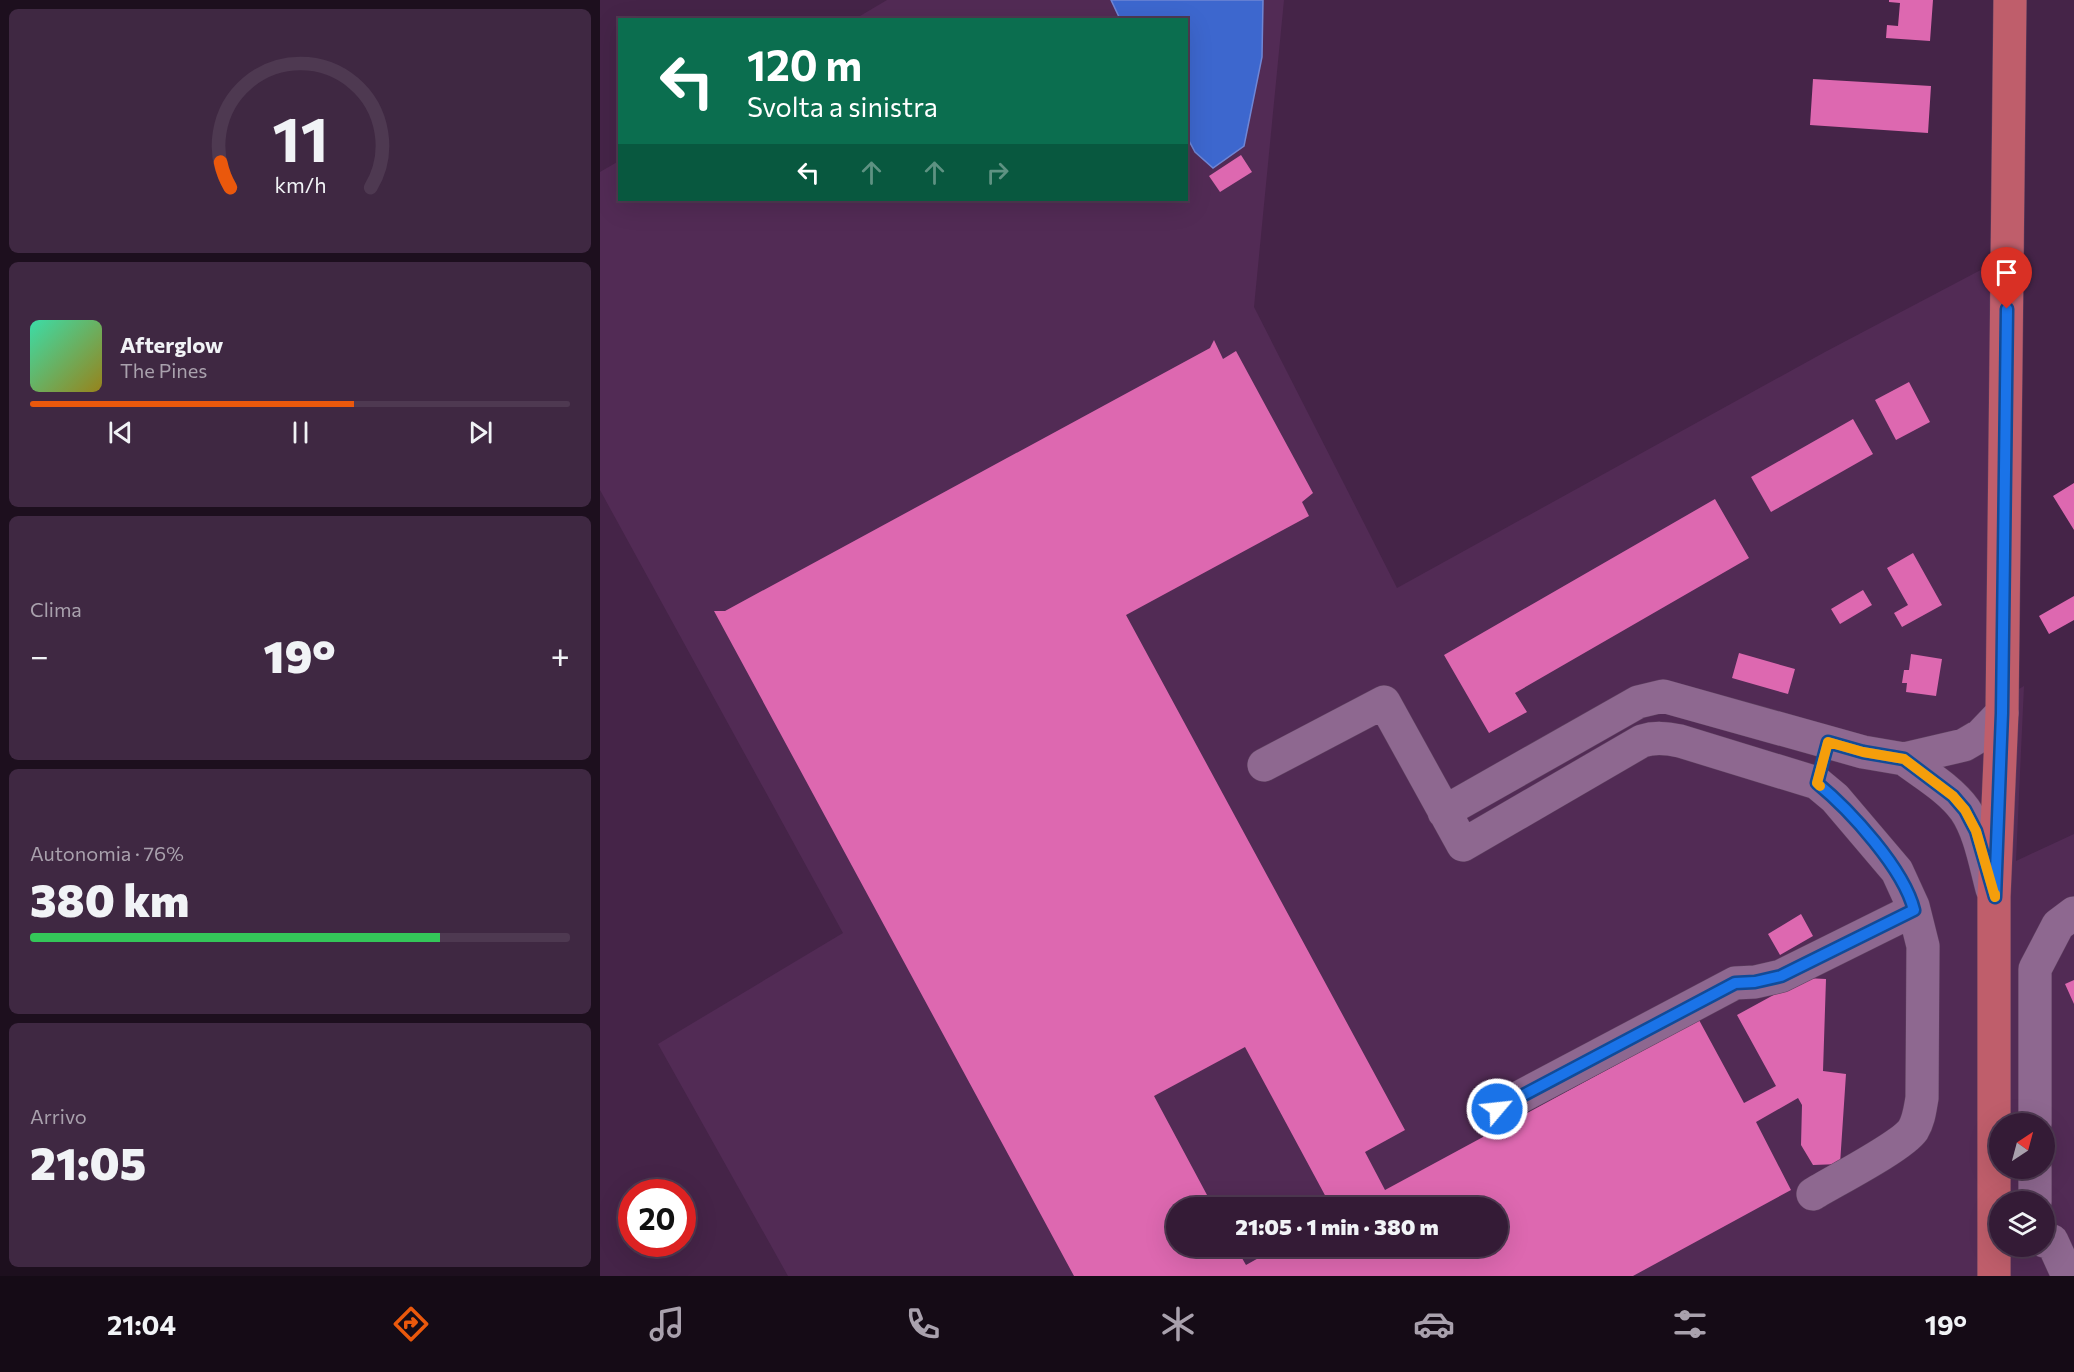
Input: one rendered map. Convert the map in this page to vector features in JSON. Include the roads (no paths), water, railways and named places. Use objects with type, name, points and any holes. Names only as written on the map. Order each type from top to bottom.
[{"type":"main road","points":[[1997,1191],[1995,897],[2002,713],[2010,0]]},
{"type":"main road","points":[[1994,1276],[1996,1257]]},
{"type":"lane","points":[[1444,812],[1638,702],[1663,696],[1863,752],[1904,759],[1964,745],[1981,735],[2002,713]]},
{"type":"lane","points":[[1264,765],[1384,702],[1462,845],[1650,738],[1680,741],[1817,783],[1835,798],[1897,871],[1914,910],[1923,946],[1922,1098],[1920,1115],[1912,1131],[1889,1149],[1814,1194]]},
{"type":"lane","points":[[1817,783],[1828,742]]},
{"type":"lane","points":[[1904,759],[1953,796],[1965,810],[1976,831],[1995,897]]},
{"type":"lane","points":[[1497,1109],[1735,983],[1755,982],[1781,976],[1914,910]]},
{"type":"lane","points":[[2035,1113],[2035,969],[2058,925],[2074,913]]},
{"type":"lane","points":[[2055,1248],[2068,1276]]},
{"type":"water","points":[[1111,0],[1263,0],[1262,57],[1244,146],[1213,168],[1195,152],[1188,139],[1188,18],[1120,18]]}]
